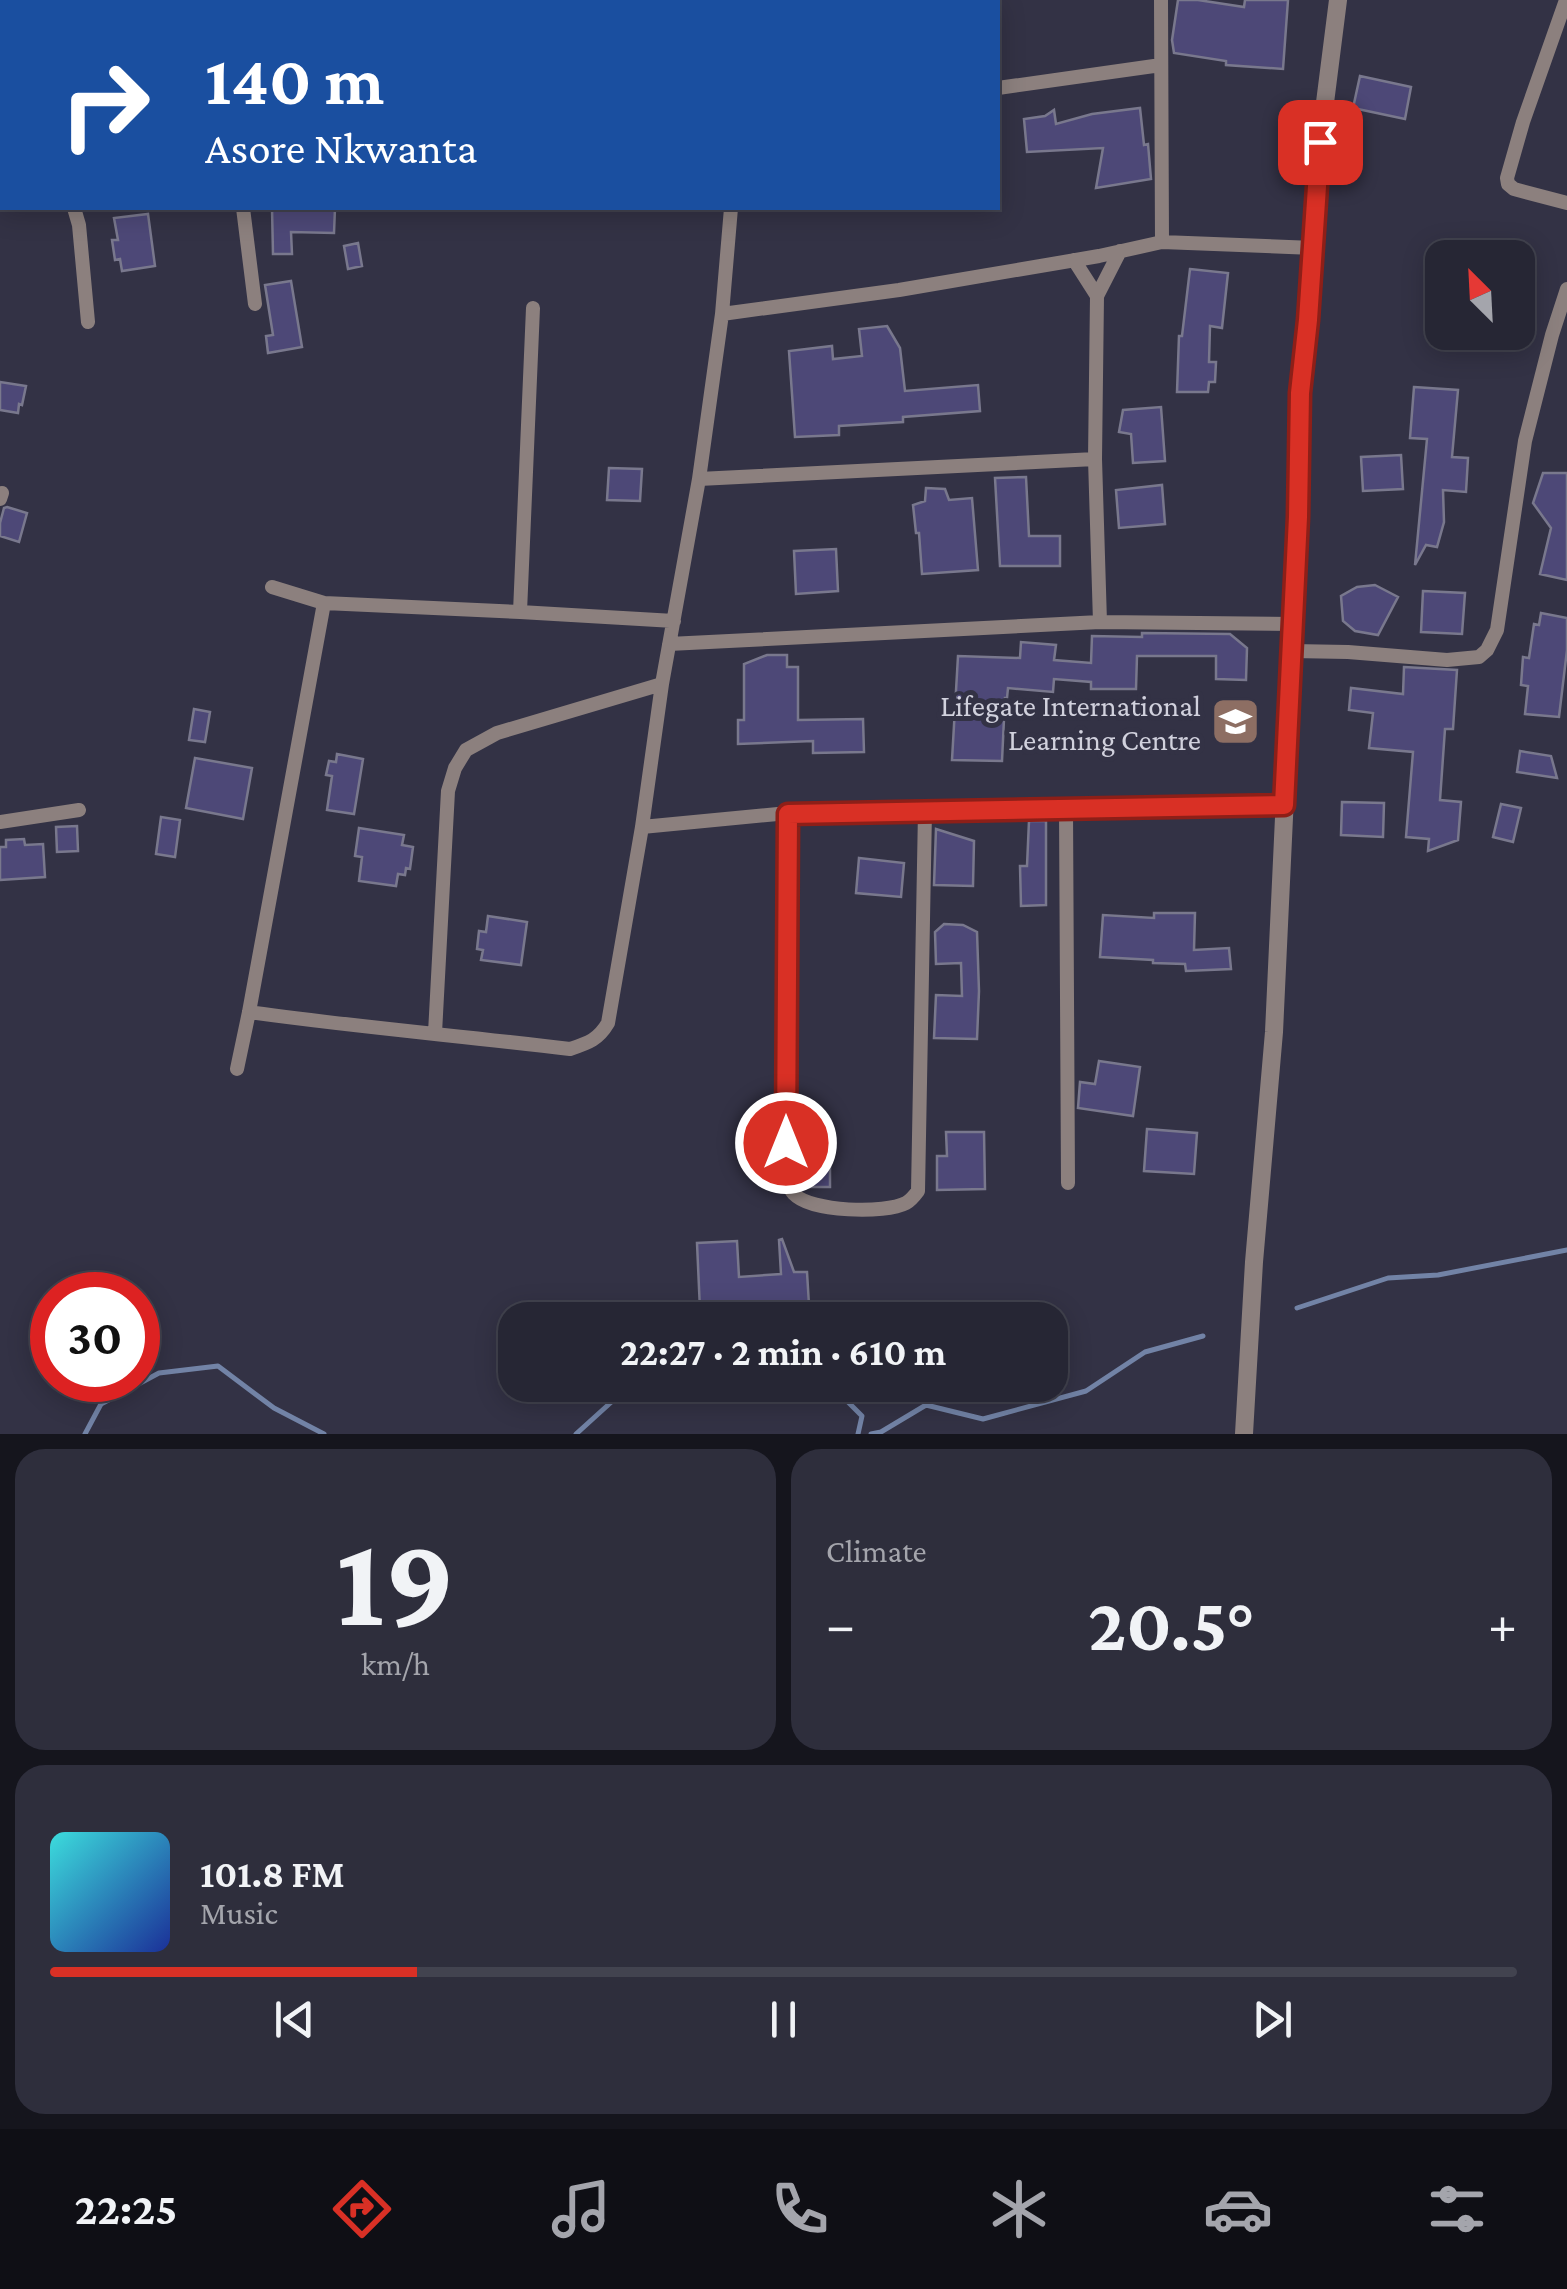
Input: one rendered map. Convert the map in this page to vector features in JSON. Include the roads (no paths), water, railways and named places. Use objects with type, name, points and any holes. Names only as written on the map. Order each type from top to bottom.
[{"type":"street","points":[[1161,0],[1162,242]]},
{"type":"street","points":[[1244,1434],[1274,1032],[1298,517],[1300,393],[1320,142],[1338,0]]},
{"type":"street","points":[[1566,0],[1507,178],[1514,189],[1567,203]]},
{"type":"street","points":[[1000,88],[1160,65]]},
{"type":"street","points":[[75,210],[88,322]]},
{"type":"street","points":[[243,210],[255,304]]},
{"type":"street","points":[[250,1012],[570,1049],[592,1042],[608,1024],[699,479],[722,314],[731,210]]},
{"type":"street","points":[[722,314],[899,290],[1162,242],[1314,248]]},
{"type":"street","points":[[1100,622],[1094,459],[1097,296],[1120,252]]},
{"type":"street","points":[[1074,260],[1097,296]]},
{"type":"street","points":[[1292,652],[1446,660],[1479,657],[1487,650],[1497,630],[1525,441],[1567,289]]},
{"type":"street","points":[[520,612],[533,308]]},
{"type":"street","points":[[699,479],[1094,459]]},
{"type":"street","points":[[272,587],[324,604],[674,622]]},
{"type":"street","points":[[237,1069],[324,604]]},
{"type":"street","points":[[669,644],[1100,622],[1293,624]]},
{"type":"street","points":[[435,1033],[448,791],[466,750],[497,733],[662,684]]},
{"type":"street","points":[[642,827],[788,814],[1284,805]]},
{"type":"street","points":[[0,822],[79,810]]},
{"type":"street","points":[[1066,810],[1068,1184]]},
{"type":"street","points":[[788,814],[786,1180],[795,1196],[818,1204],[842,1210],[882,1210],[908,1202],[918,1191],[925,811]]},
{"type":"waterway","points":[[1297,1308],[1388,1278],[1438,1275],[1567,1250]]},
{"type":"waterway","points":[[871,1434],[926,1405],[983,1419],[1086,1391],[1145,1352],[1203,1336]]},
{"type":"waterway","points":[[85,1434],[101,1404],[159,1373],[218,1366],[274,1408],[324,1434]]},
{"type":"waterway","points":[[576,1434],[611,1402]]},
{"type":"waterway","points":[[848,1402],[862,1416],[858,1434]]},
{"type":"place","name":"Lifegate International Learning Centre","points":[[1236,722]]}]
